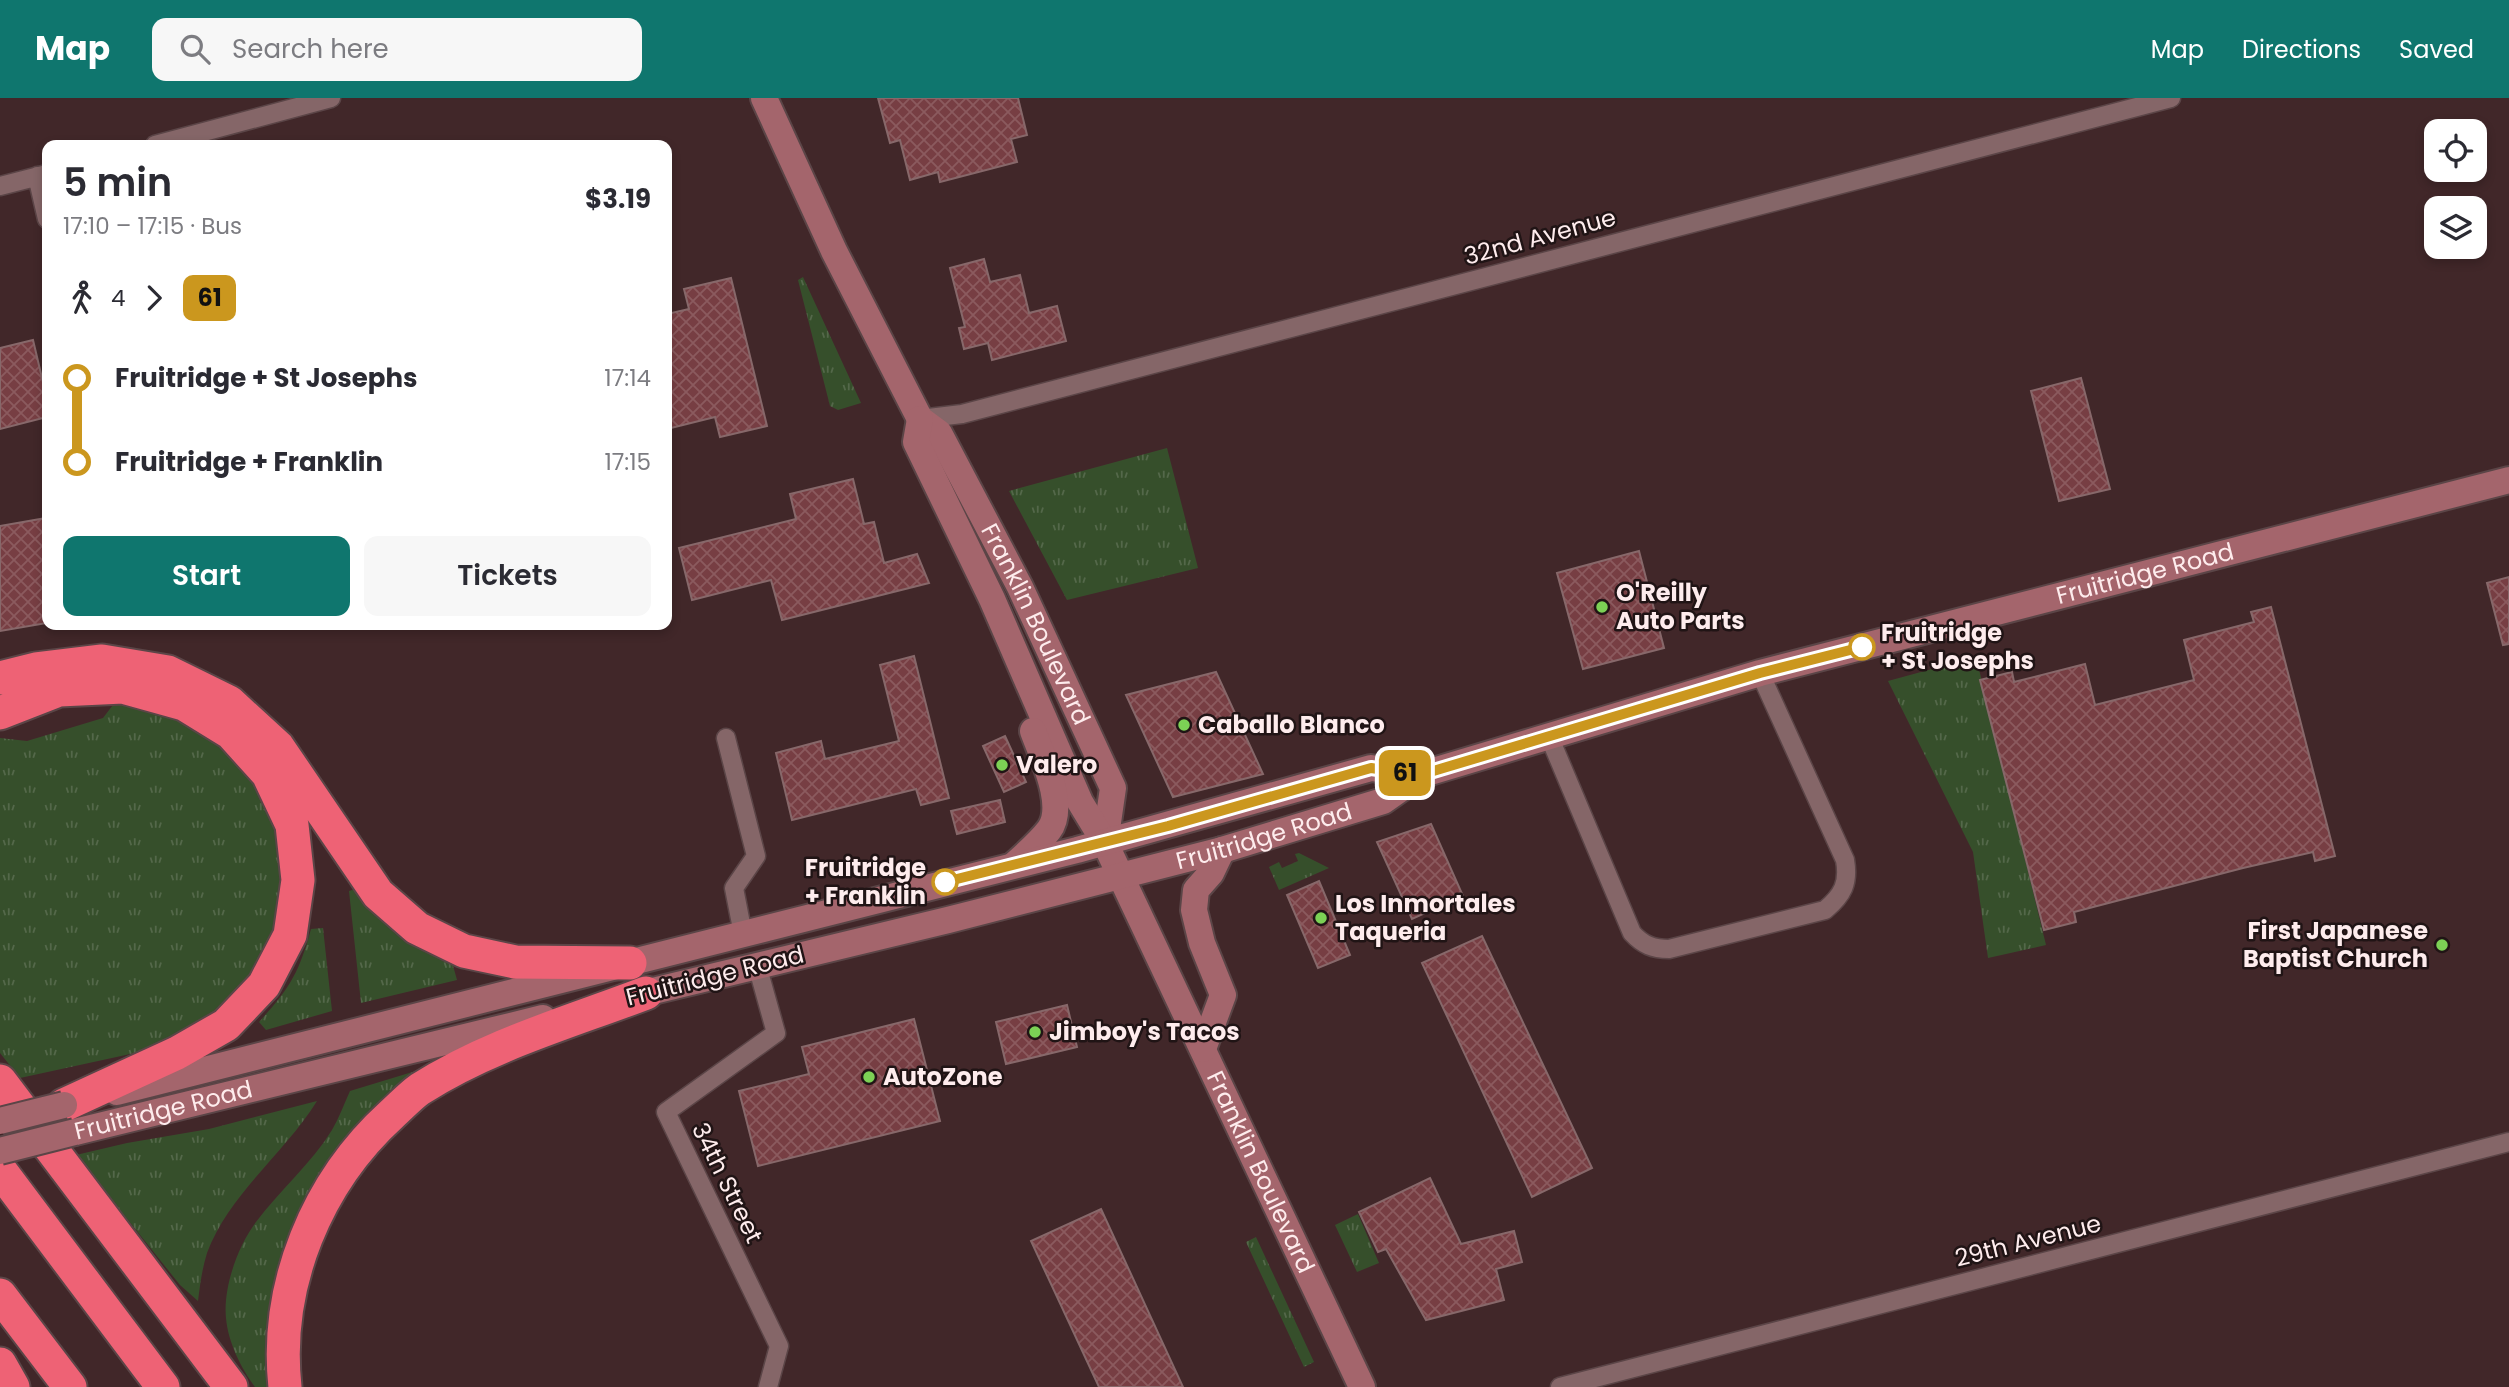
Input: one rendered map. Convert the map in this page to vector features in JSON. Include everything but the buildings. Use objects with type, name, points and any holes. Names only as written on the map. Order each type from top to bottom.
[{"type":"highway","points":[[0,678],[102,661],[168,672],[229,702],[278,747],[378,894],[417,928],[464,951],[516,962],[630,963]]},
{"type":"highway","points":[[0,713],[59,690],[123,687],[184,704],[231,733],[250,753],[268,774],[292,825],[298,880],[290,935],[264,985],[226,1025],[70,1119]]},
{"type":"highway","points":[[285,1387],[285,1324],[298,1256],[326,1193],[367,1137],[418,1091],[478,1057],[646,993]]},
{"type":"highway","points":[[0,1081],[231,1387]]},
{"type":"highway","points":[[0,1170],[163,1387]]},
{"type":"highway","points":[[0,1295],[70,1387]]},
{"type":"highway","points":[[0,1364],[13,1387]]},
{"type":"main road","name":"Franklin Boulevard","points":[[764,98],[834,251],[920,419],[939,433],[1013,575],[1113,788],[1105,843]]},
{"type":"main road","name":"Franklin Boulevard","points":[[920,419],[916,442],[992,599],[1080,802],[1105,843],[1362,1387]]},
{"type":"main road","name":"Fruitridge Road","points":[[0,1121],[70,1119],[646,993],[1222,850],[1383,801],[1420,775],[1760,673],[2509,480]]},
{"type":"main road","points":[[1014,865],[1050,829],[1055,816],[1055,796],[1028,715],[1031,685]]},
{"type":"main road","name":"Fruitridge Road","points":[[0,1151],[70,1119],[630,963],[1105,843],[1371,768],[1420,775]]},
{"type":"main road","points":[[1203,1049],[1223,995],[1202,943],[1194,910],[1196,890],[1211,873],[1222,850]]},
{"type":"street","points":[[174,140],[331,98]]},
{"type":"street","name":"32nd Avenue","points":[[920,419],[962,414],[2171,98]]},
{"type":"street","points":[[0,186],[42,175]]},
{"type":"street","points":[[1549,736],[1632,933],[1641,943],[1655,949],[1670,949],[1825,910],[1839,898],[1846,883],[1846,860],[1760,673]]},
{"type":"street","points":[[726,738],[755,856],[734,888],[743,934]]},
{"type":"street","name":"34th Street","points":[[757,965],[776,1033],[666,1112],[779,1346],[768,1387]]},
{"type":"street","name":"29th Avenue","points":[[1560,1387],[2509,1142]]},
{"type":"green space","points":[[803,277],[861,403],[838,410],[830,406],[798,280]]},
{"type":"green space","points":[[1167,448],[1198,568],[1067,600],[1009,491]]},
{"type":"green space","points":[[1976,657],[2046,945],[1988,958],[1973,852],[1888,681]]},
{"type":"green space","points":[[119,697],[192,718],[258,778],[272,812],[284,862],[279,921],[261,970],[225,1009],[144,1051],[20,1078],[0,1053],[0,738],[27,741],[103,718]]},
{"type":"green space","points":[[1299,853],[1329,868],[1279,890],[1269,867],[1279,862],[1282,868],[1298,861],[1295,854]]},
{"type":"green space","points":[[359,888],[452,962],[457,980],[361,1003],[349,891]]},
{"type":"green space","points":[[323,928],[332,1011],[266,1030],[259,1022],[292,979],[311,929]]},
{"type":"green space","points":[[442,1063],[345,1151],[280,1387],[255,1387],[236,1354],[226,1318],[229,1280],[249,1232],[324,1142],[350,1091]]},
{"type":"green space","points":[[317,1101],[243,1193],[217,1232],[205,1259],[198,1301],[180,1285],[76,1155],[209,1129]]},
{"type":"green space","points":[[1358,1214],[1379,1263],[1357,1272],[1335,1225]]},
{"type":"green space","points":[[1256,1237],[1314,1362],[1304,1367],[1246,1242]]},
{"type":"bus line","name":"61","points":[[945,882],[1210,815],[1371,768],[1420,775],[1760,673],[1862,647]]},
{"type":"place","name":"O'Reilly Auto Parts","points":[[1602,607]]},
{"type":"place","name":"Fruitridge + St Josephs","points":[[1862,647]]},
{"type":"place","name":"Caballo Blanco","points":[[1184,725]]},
{"type":"place","name":"Valero","points":[[1002,765]]},
{"type":"place","name":"Fruitridge + Franklin","points":[[945,882]]},
{"type":"place","name":"Los Inmortales Taqueria","points":[[1321,918]]},
{"type":"place","name":"First Japanese Baptist Church","points":[[2442,945]]},
{"type":"place","name":"Jimboy's Tacos","points":[[1035,1032]]},
{"type":"place","name":"AutoZone","points":[[869,1077]]}]
